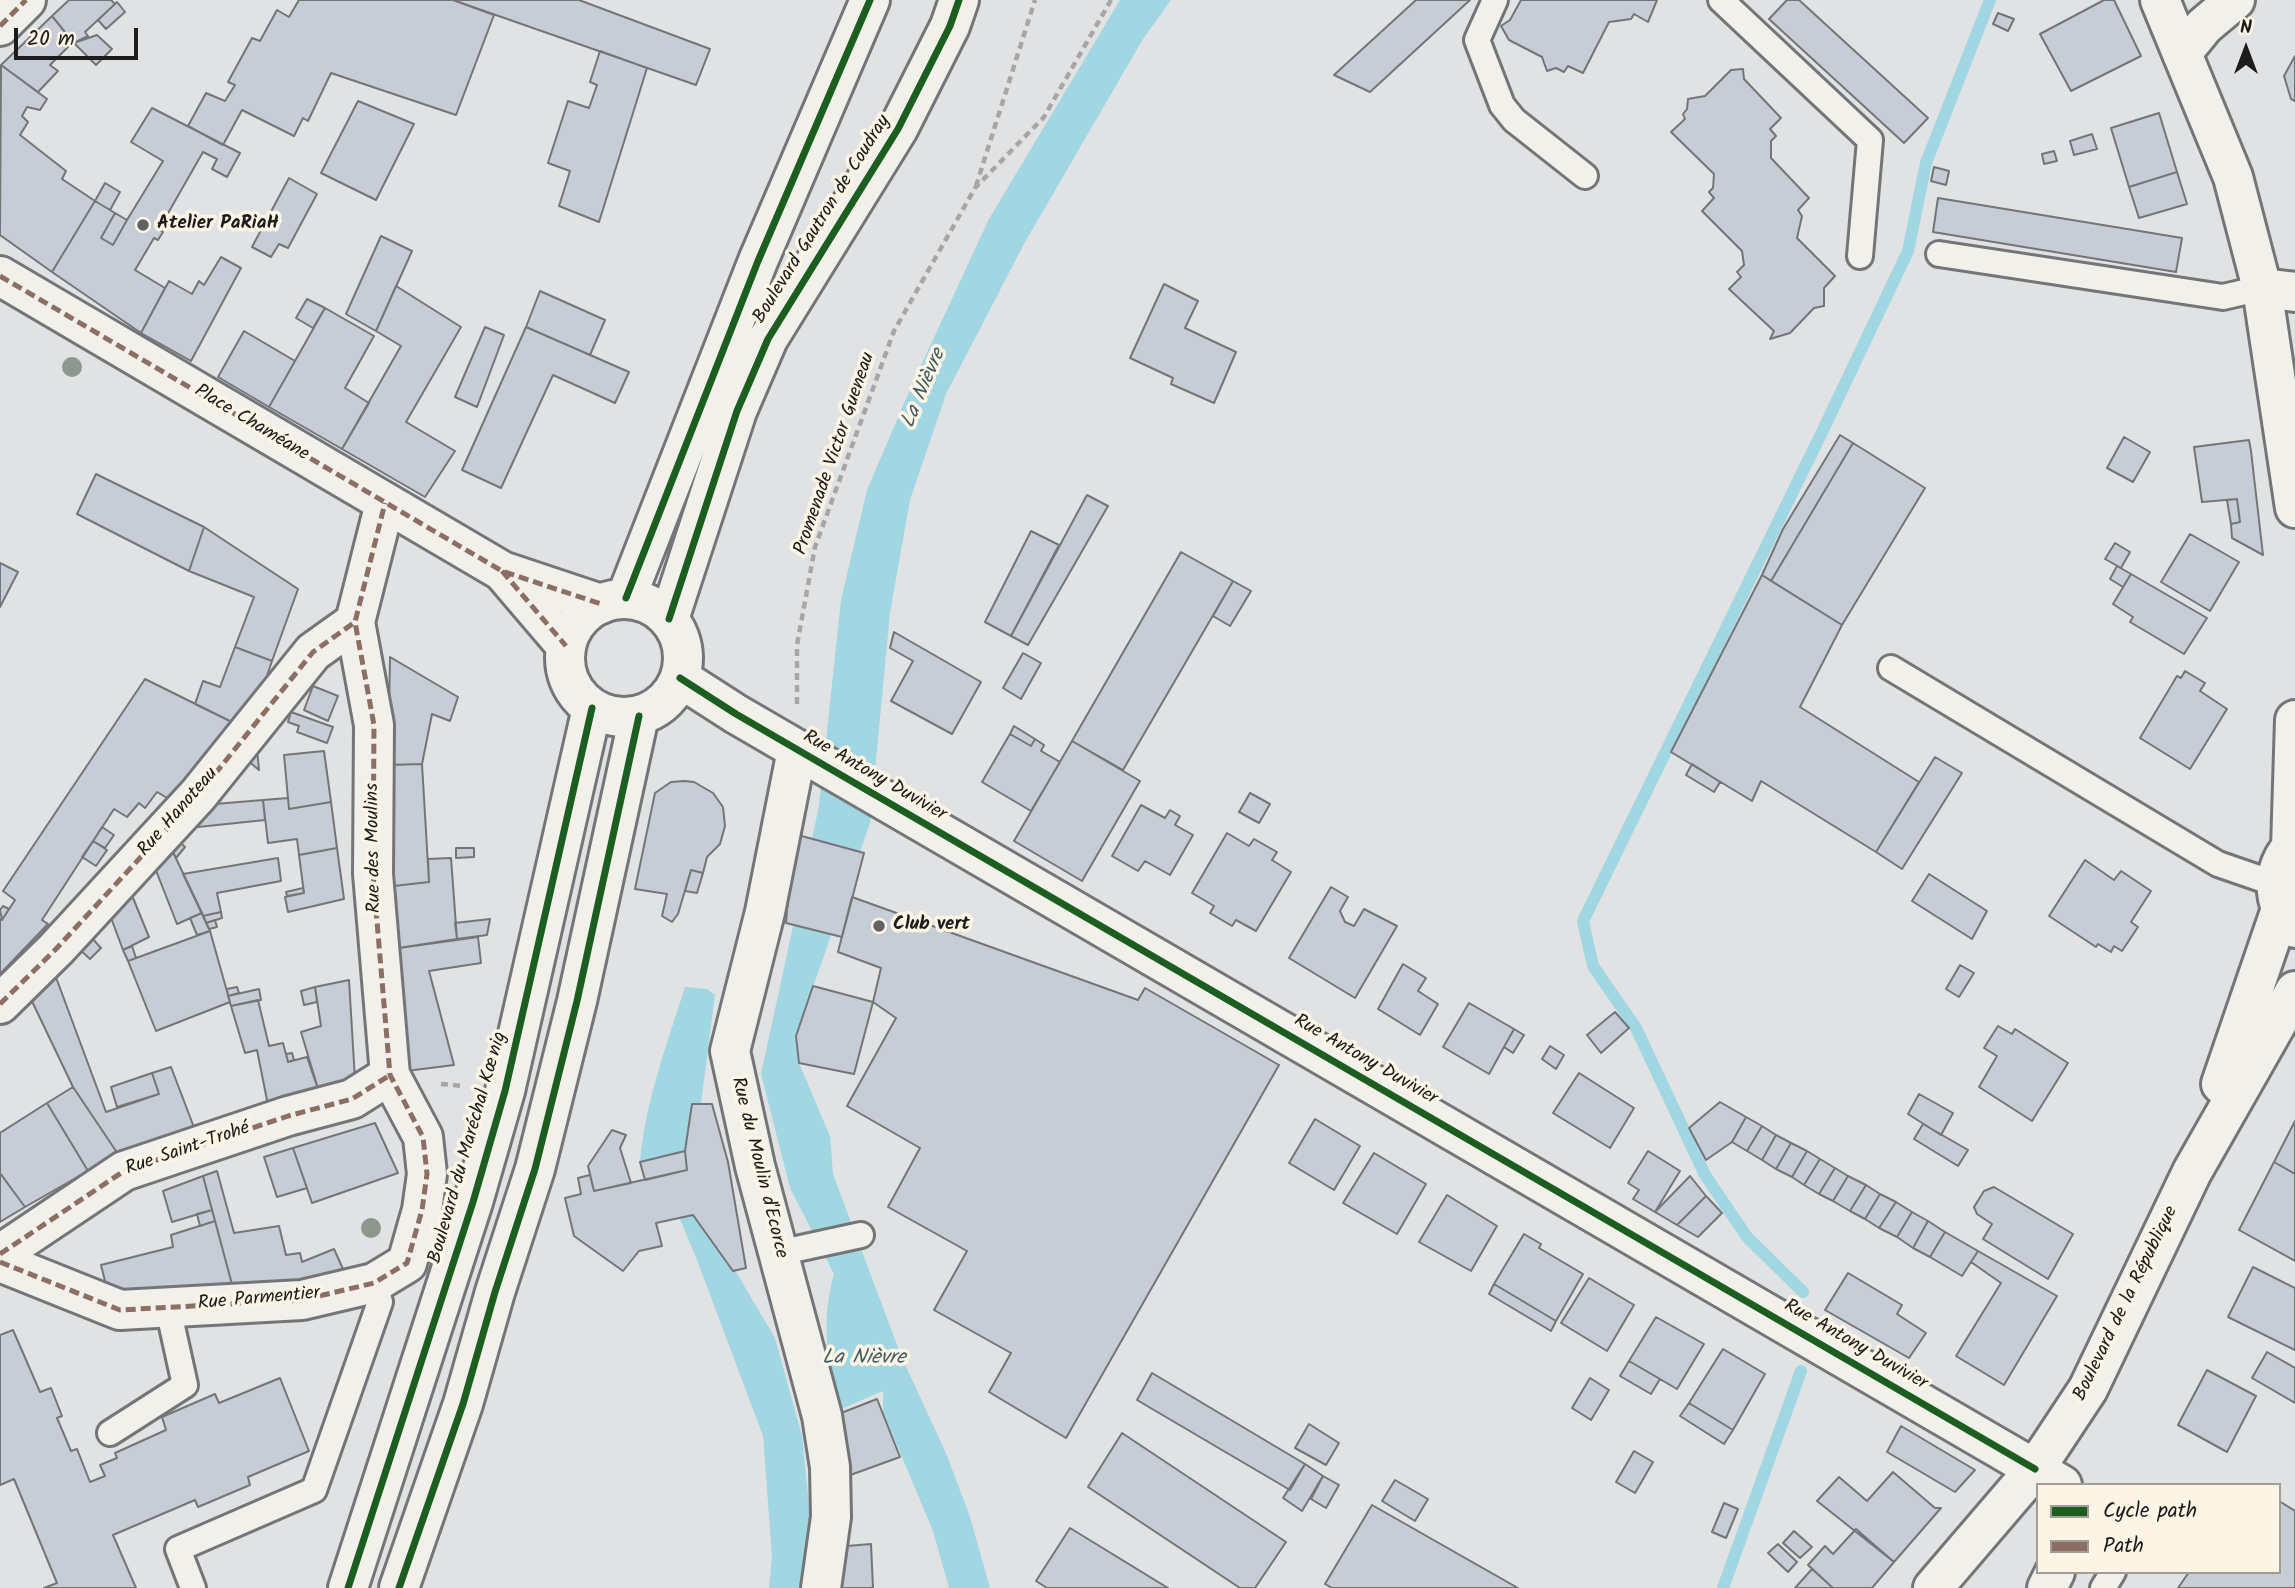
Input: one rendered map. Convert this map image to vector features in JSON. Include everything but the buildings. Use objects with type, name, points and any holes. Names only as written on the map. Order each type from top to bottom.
[{"type":"street","points":[[0,26],[26,0]]},
{"type":"street","name":"Boulevard Gautron de Coudray","points":[[613,601],[870,0]]},
{"type":"street","name":"Boulevard Gautron de Coudray","points":[[669,619],[737,411],[768,339],[898,129],[950,26],[959,0]]},
{"type":"street","points":[[2160,0],[2279,290],[2295,508]]},
{"type":"street","points":[[2182,53],[2204,26],[2235,0]]},
{"type":"street","name":"Place Chaméane","points":[[0,276],[502,571],[613,601]]},
{"type":"street","points":[[355,622],[386,503]]},
{"type":"street","name":"Place Chaméane","points":[[502,571],[566,646]]},
{"type":"street","points":[[613,601],[657,609],[669,619],[682,647],[680,678],[671,695],[657,708],[639,716],[615,717],[592,708],[578,696],[569,681],[565,663],[566,646],[573,628],[585,614],[613,601]]},
{"type":"street","name":"Rue Hanoteau","points":[[0,1004],[56,949],[198,795],[313,652],[355,622]]},
{"type":"street","name":"Rue des Moulins","points":[[355,622],[374,725],[373,874],[395,1082]]},
{"type":"street","name":"Rue Antony Duvivier","points":[[680,678],[797,750],[2048,1477]]},
{"type":"street","name":"Boulevard du Maréchal Kœnig","points":[[348,1588],[473,1202],[505,1091],[592,708]]},
{"type":"street","points":[[399,1588],[459,1417],[495,1292],[535,1169],[577,1001],[639,716]]},
{"type":"street","points":[[2293,846],[2295,720]]},
{"type":"street","name":"Rue du Moulin d'Ecorce","points":[[797,750],[765,912],[730,1051],[755,1167],[822,1416],[830,1467],[831,1517],[821,1588]]},
{"type":"street","name":"Boulevard de la République","points":[[2192,1172],[2284,907],[2283,859],[2293,846]]},
{"type":"street","name":"Boulevard de la République","points":[[2048,1477],[2192,1172],[2295,991]]},
{"type":"street","name":"Rue Saint-Trohé","points":[[0,1254],[124,1171],[288,1116],[352,1099],[395,1082]]},
{"type":"street","name":"Rue Parmentier","points":[[0,1262],[120,1310],[302,1300],[374,1283],[407,1263],[422,1210],[427,1174],[424,1137],[395,1082]]},
{"type":"street","name":"Boulevard de la République","points":[[1933,1588],[2036,1489]]},
{"type":"lane","points":[[1495,0],[1477,40],[1502,105],[1514,120],[1585,176]]},
{"type":"lane","points":[[1721,0],[1870,140],[1860,256]]},
{"type":"lane","points":[[1939,254],[2223,297],[2279,290]]},
{"type":"lane","points":[[1891,668],[2218,864],[2284,907]]},
{"type":"lane","points":[[778,1253],[861,1235]]},
{"type":"lane","points":[[193,1588],[178,1549],[314,1490],[380,1302],[374,1283]]},
{"type":"lane","points":[[110,1433],[185,1385],[168,1308]]},
{"type":"path","points":[[395,1082],[505,1091]]},
{"type":"water","name":"La Nièvre","points":[[1120,0],[1171,0],[1143,39],[1025,242],[946,394],[910,500],[890,613],[870,823],[796,1036],[799,1063],[830,1136],[833,1174],[902,1358],[946,1453],[970,1517],[990,1588],[949,1588],[933,1531],[883,1412],[883,1391],[841,1409],[827,1342],[828,1308],[834,1274],[790,1188],[761,1074],[819,806],[841,600],[867,490],[989,219]]},
{"type":"water","points":[[685,987],[707,989],[715,995],[699,1119],[726,1255],[775,1338],[802,1436],[810,1515],[805,1588],[769,1588],[772,1556],[763,1436],[697,1260],[655,1159],[640,1162],[652,1095]]},
{"type":"waterway","points":[[1803,1292],[1747,1237],[1705,1175],[1636,1028],[1593,966],[1583,921],[1908,251],[1926,163],[1990,0]]},
{"type":"waterway","points":[[1723,1588],[1801,1371]]},
{"type":"marked path","points":[[0,26],[26,0]]},
{"type":"marked path","points":[[0,276],[502,571],[601,604]]},
{"type":"marked path","points":[[0,1262],[120,1310],[302,1300],[374,1283],[407,1263],[422,1210],[427,1174],[423,1137],[390,1075],[373,874],[374,725],[355,622],[385,503]]},
{"type":"marked path","points":[[502,571],[566,646]]},
{"type":"marked path","points":[[0,1004],[56,949],[198,795],[313,652],[355,622]]},
{"type":"marked path","points":[[0,1254],[124,1171],[288,1116],[352,1099],[390,1075]]},
{"type":"cycle path","points":[[626,598],[758,261],[870,0]]},
{"type":"cycle path","points":[[669,619],[737,411],[768,339],[898,129],[950,26],[959,0]]},
{"type":"cycle path","points":[[680,678],[736,714],[2035,1469]]},
{"type":"cycle path","points":[[348,1588],[473,1202],[505,1091],[592,708]]},
{"type":"cycle path","points":[[399,1588],[463,1404],[495,1292],[535,1169],[577,1001],[639,716]]},
{"type":"place","name":"Atelier PaRiaH","points":[[143,225]]},
{"type":"place","name":"Club vert","points":[[879,926]]}]
